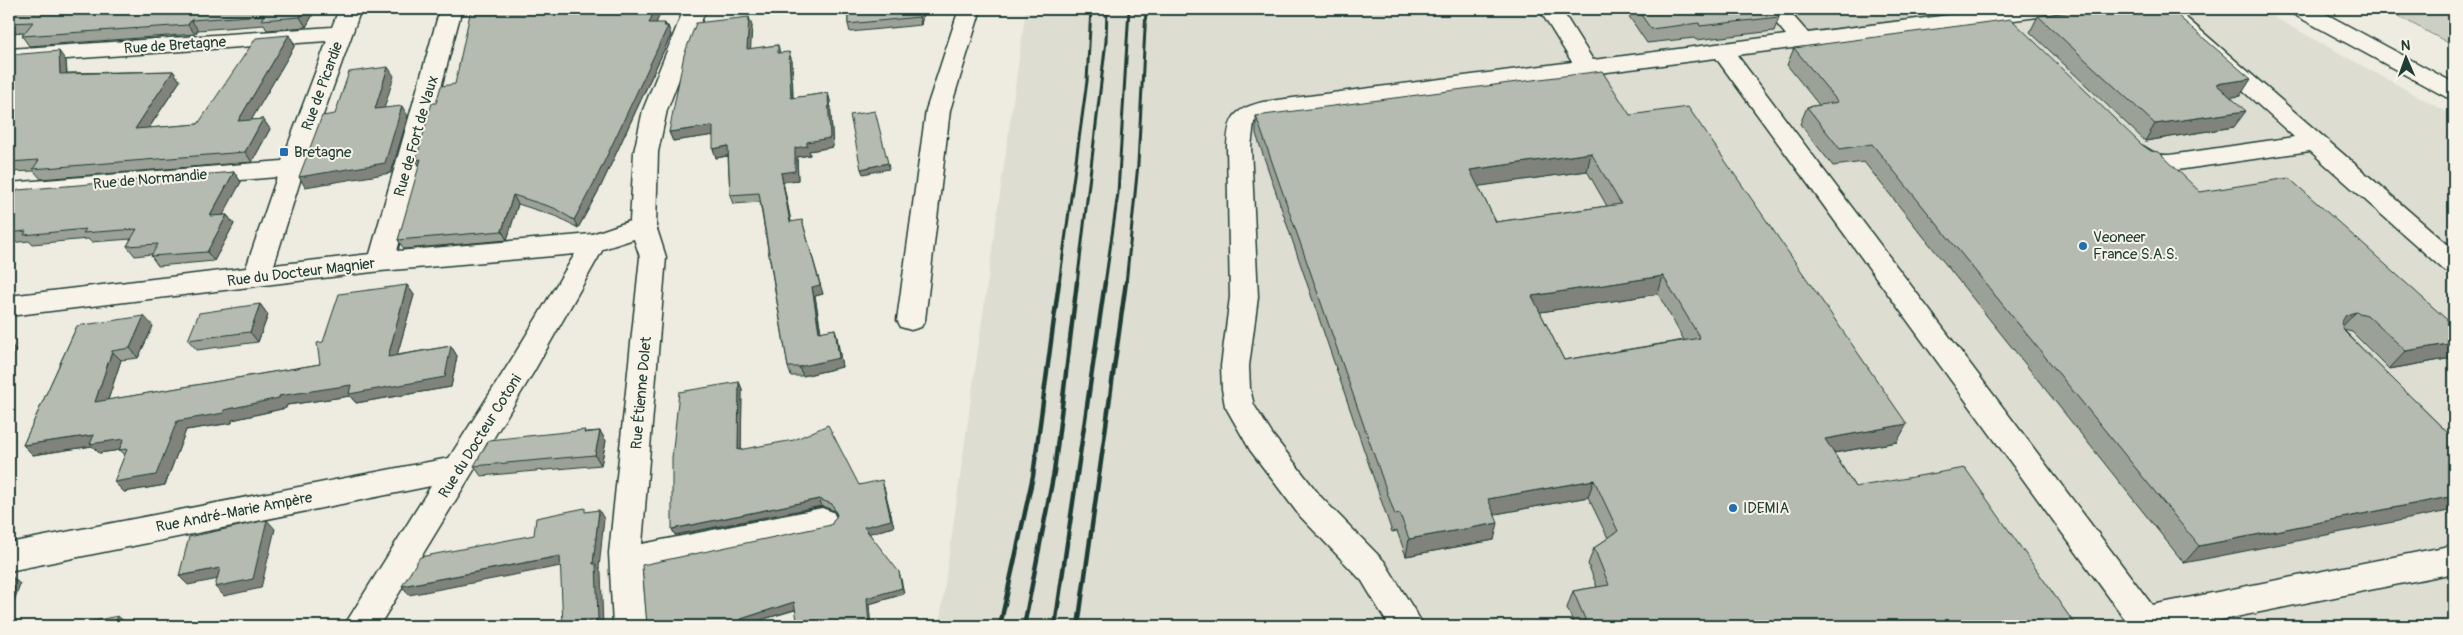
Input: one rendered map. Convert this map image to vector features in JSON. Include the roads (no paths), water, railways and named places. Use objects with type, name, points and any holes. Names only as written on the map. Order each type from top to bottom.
[{"type":"street","name":"Rue de Picardie","points":[[255,277],[264,259],[292,168],[350,9]]},
{"type":"street","name":"Rue de Fort de Vaux","points":[[380,262],[451,9]]},
{"type":"street","name":"Rue Étienne Dolet","points":[[630,626],[626,561],[654,257],[644,226],[646,152],[655,110],[695,9]]},
{"type":"street","points":[[911,320],[938,110],[970,9]]},
{"type":"street","points":[[1549,9],[1587,68]]},
{"type":"street","points":[[1776,9],[1802,40]]},
{"type":"street","points":[[1407,626],[1374,571],[1310,506],[1261,442],[1240,406],[1236,389],[1236,366],[1244,297],[1240,124],[1244,117],[1251,112],[1263,110],[2040,9]]},
{"type":"street","points":[[2163,9],[2454,264]]},
{"type":"street","points":[[2301,9],[2454,92]]},
{"type":"street","points":[[2335,9],[2454,73]]},
{"type":"street","points":[[1996,15],[2016,35]]},
{"type":"street","name":"Rue de Bretagne","points":[[9,56],[341,33]]},
{"type":"street","points":[[1722,50],[2146,624],[2454,559]]},
{"type":"street","points":[[2119,134],[2140,154],[2158,164],[2315,142]]},
{"type":"street","name":"Rue de Normandie","points":[[9,190],[292,168]]},
{"type":"street","name":"Rue du Docteur Magnier","points":[[9,306],[380,262],[594,243],[644,226]]},
{"type":"street","name":"Rue du Docteur Cotoni","points":[[361,626],[523,365],[594,243]]},
{"type":"street","name":"Rue André-Marie Ampère","points":[[9,557],[460,468]]},
{"type":"street","points":[[626,561],[822,520]]},
{"type":"railway","points":[[1059,284],[1087,81],[1091,9]]},
{"type":"railway","points":[[1077,284],[1106,41],[1107,9]]},
{"type":"railway","points":[[1105,284],[1118,193],[1129,9]]},
{"type":"railway","points":[[1126,284],[1138,164],[1146,9]]},
{"type":"railway","points":[[1000,626],[1033,476],[1059,282]]},
{"type":"railway","points":[[1024,626],[1054,472],[1077,282]]},
{"type":"railway","points":[[1055,626],[1105,282]]},
{"type":"railway","points":[[1078,626],[1126,282]]},
{"type":"place","name":"Bretagne","points":[[284,152]]},
{"type":"place","name":"Veoneer France S.A.S.","points":[[2083,246]]},
{"type":"place","name":"IDEMIA","points":[[1733,508]]}]
